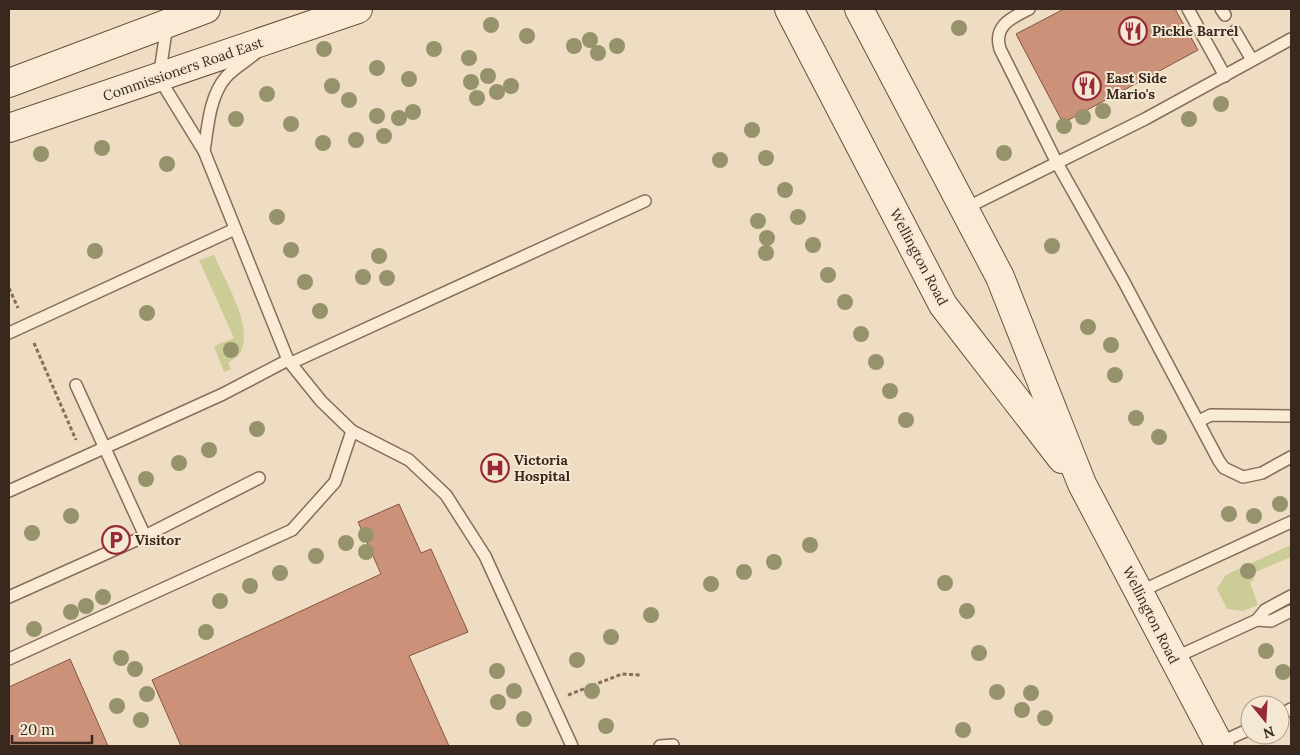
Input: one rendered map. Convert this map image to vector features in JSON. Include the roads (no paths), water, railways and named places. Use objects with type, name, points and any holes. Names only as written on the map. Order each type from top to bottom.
[{"type":"main road","points":[[9,83],[206,9]]},
{"type":"main road","name":"Commissioners Road East","points":[[9,128],[358,9]]},
{"type":"main road","name":"Wellington Road","points":[[789,9],[943,305],[1082,484]]},
{"type":"main road","name":"Wellington Road","points":[[864,12],[1000,277],[1082,484],[1219,745]]},
{"type":"lane","points":[[1028,9],[1002,25],[998,34],[999,44],[1057,163],[1199,421],[1219,461],[1234,475],[1243,478],[1253,476],[1291,457]]},
{"type":"lane","points":[[1188,9],[1224,76]]},
{"type":"lane","points":[[168,23],[159,78],[204,152],[290,362],[320,401],[352,431],[409,460],[446,495],[485,556],[572,746]]},
{"type":"lane","points":[[1235,31],[1252,60]]},
{"type":"lane","points":[[204,152],[213,103],[227,76],[277,36]]},
{"type":"lane","points":[[964,209],[1057,163],[1291,39]]},
{"type":"lane","points":[[9,491],[645,201]]},
{"type":"lane","points":[[9,332],[235,229]]},
{"type":"lane","points":[[76,385],[145,536]]},
{"type":"lane","points":[[1199,421],[1211,415],[1291,416]]},
{"type":"lane","points":[[9,659],[292,530],[335,482],[352,431]]},
{"type":"lane","points":[[9,597],[145,536],[259,478]]},
{"type":"lane","points":[[1139,592],[1291,522]]},
{"type":"lane","points":[[1173,658],[1257,620],[1265,610],[1291,596]]},
{"type":"lane","points":[[1257,620],[1271,621],[1291,611]]},
{"type":"lane","points":[[1219,745],[1240,733]]},
{"type":"lane","points":[[660,746],[673,745],[671,746]]},
{"type":"place","name":"Pickle Barrel","points":[[1133,31]]},
{"type":"place","name":"East Side Mario's","points":[[1087,86]]},
{"type":"place","name":"Victoria Hospital","points":[[495,468]]},
{"type":"place","name":"Visitor","points":[[116,540]]}]
